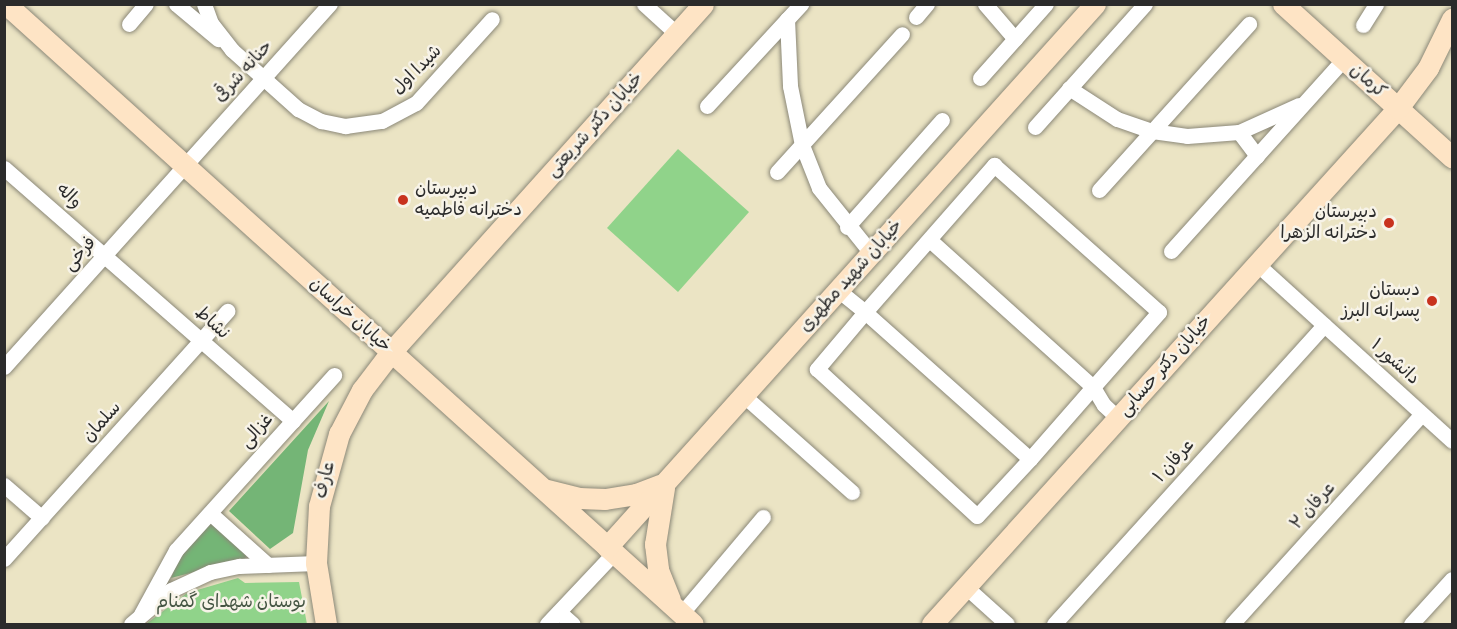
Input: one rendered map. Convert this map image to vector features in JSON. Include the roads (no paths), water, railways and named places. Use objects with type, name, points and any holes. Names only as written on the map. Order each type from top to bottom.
[{"type":"street","name":"خیابان خراسان","points":[[6,4],[682,614]]},
{"type":"street","points":[[129,24],[146,4]]},
{"type":"street","points":[[176,4],[232,50]]},
{"type":"street","points":[[204,4],[218,34],[232,50]]},
{"type":"street","name":"حنانه شرقی","points":[[185,166],[330,4]]},
{"type":"street","points":[[644,4],[677,34]]},
{"type":"street","name":"خیابان دکتر شریعتی","points":[[391,351],[704,4]]},
{"type":"street","points":[[707,106],[801,4]]},
{"type":"street","points":[[916,17],[927,4]]},
{"type":"street","points":[[986,4],[1015,39]]},
{"type":"street","points":[[980,78],[1047,4]]},
{"type":"street","name":"خیابان شهید مطهری","points":[[610,550],[666,482],[1095,4]]},
{"type":"street","points":[[1035,127],[1145,4]]},
{"type":"street","name":"کرمان","points":[[1283,4],[1452,157]]},
{"type":"street","points":[[1363,25],[1376,4]]},
{"type":"street","points":[[787,19],[787,56],[802,145],[819,188],[847,227],[871,253]]},
{"type":"street","name":"خیابان دکتر حسابی","points":[[932,624],[1398,108],[1428,68],[1452,19]]},
{"type":"street","name":"شیدا اول","points":[[232,50],[298,109],[321,121],[345,126],[382,121],[416,103],[492,20]]},
{"type":"street","points":[[1099,190],[1249,24]]},
{"type":"street","points":[[777,172],[902,34]]},
{"type":"street","points":[[758,51],[787,56]]},
{"type":"street","points":[[1171,251],[1344,59]]},
{"type":"street","points":[[1070,88],[1117,119],[1152,131],[1187,136],[1239,132],[1305,102]]},
{"type":"street","points":[[847,227],[942,120]]},
{"type":"street","points":[[1239,132],[1257,156]]},
{"type":"street","points":[[994,165],[1160,312],[1030,459],[976,516],[817,369],[865,312],[931,241],[994,165]]},
{"type":"street","name":"فرخی","points":[[4,367],[185,166]]},
{"type":"street","name":"واله","points":[[5,167],[106,255]]},
{"type":"street","points":[[931,241],[1093,387],[1104,405],[1118,418]]},
{"type":"street","name":"نشاط","points":[[106,255],[292,421]]},
{"type":"street","name":"دانشور ۱","points":[[1257,264],[1452,441]]},
{"type":"street","points":[[838,290],[1030,459]]},
{"type":"street","name":"سلمان","points":[[4,559],[227,311]]},
{"type":"street","name":"عرفان ۱","points":[[1054,624],[1324,324]]},
{"type":"street","name":"عارف","points":[[326,624],[316,563],[319,506],[330,457],[349,411],[391,351]]},
{"type":"street","name":"غزالی","points":[[136,619],[176,550],[334,375]]},
{"type":"street","points":[[744,395],[852,492]]},
{"type":"street","name":"عرفان ۲","points":[[1232,624],[1422,414]]},
{"type":"street","points":[[542,489],[567,496],[605,499],[636,494],[666,482]]},
{"type":"street","points":[[666,482],[657,512],[655,544],[658,570],[682,614],[763,518]]},
{"type":"street","points":[[4,485],[42,518]]},
{"type":"street","points":[[210,513],[268,565]]},
{"type":"street","points":[[547,624],[610,550]]},
{"type":"street","name":"غزالی","points":[[136,619],[195,577],[225,568],[316,563]]},
{"type":"street","points":[[1412,624],[1452,579]]},
{"type":"street","points":[[966,587],[1007,624]]},
{"type":"street","points":[[559,612],[573,624]]},
{"type":"place","name":"دبیرستان دخترانه فاطمیه","points":[[403,200]]},
{"type":"place","name":"دبیرستان دخترانه الزهرا","points":[[1389,223]]},
{"type":"place","name":"دبستان پسرانه البرز","points":[[1432,301]]},
{"type":"park label","name":"بوستان شهدای گمنام","points":[[231,602]]}]
